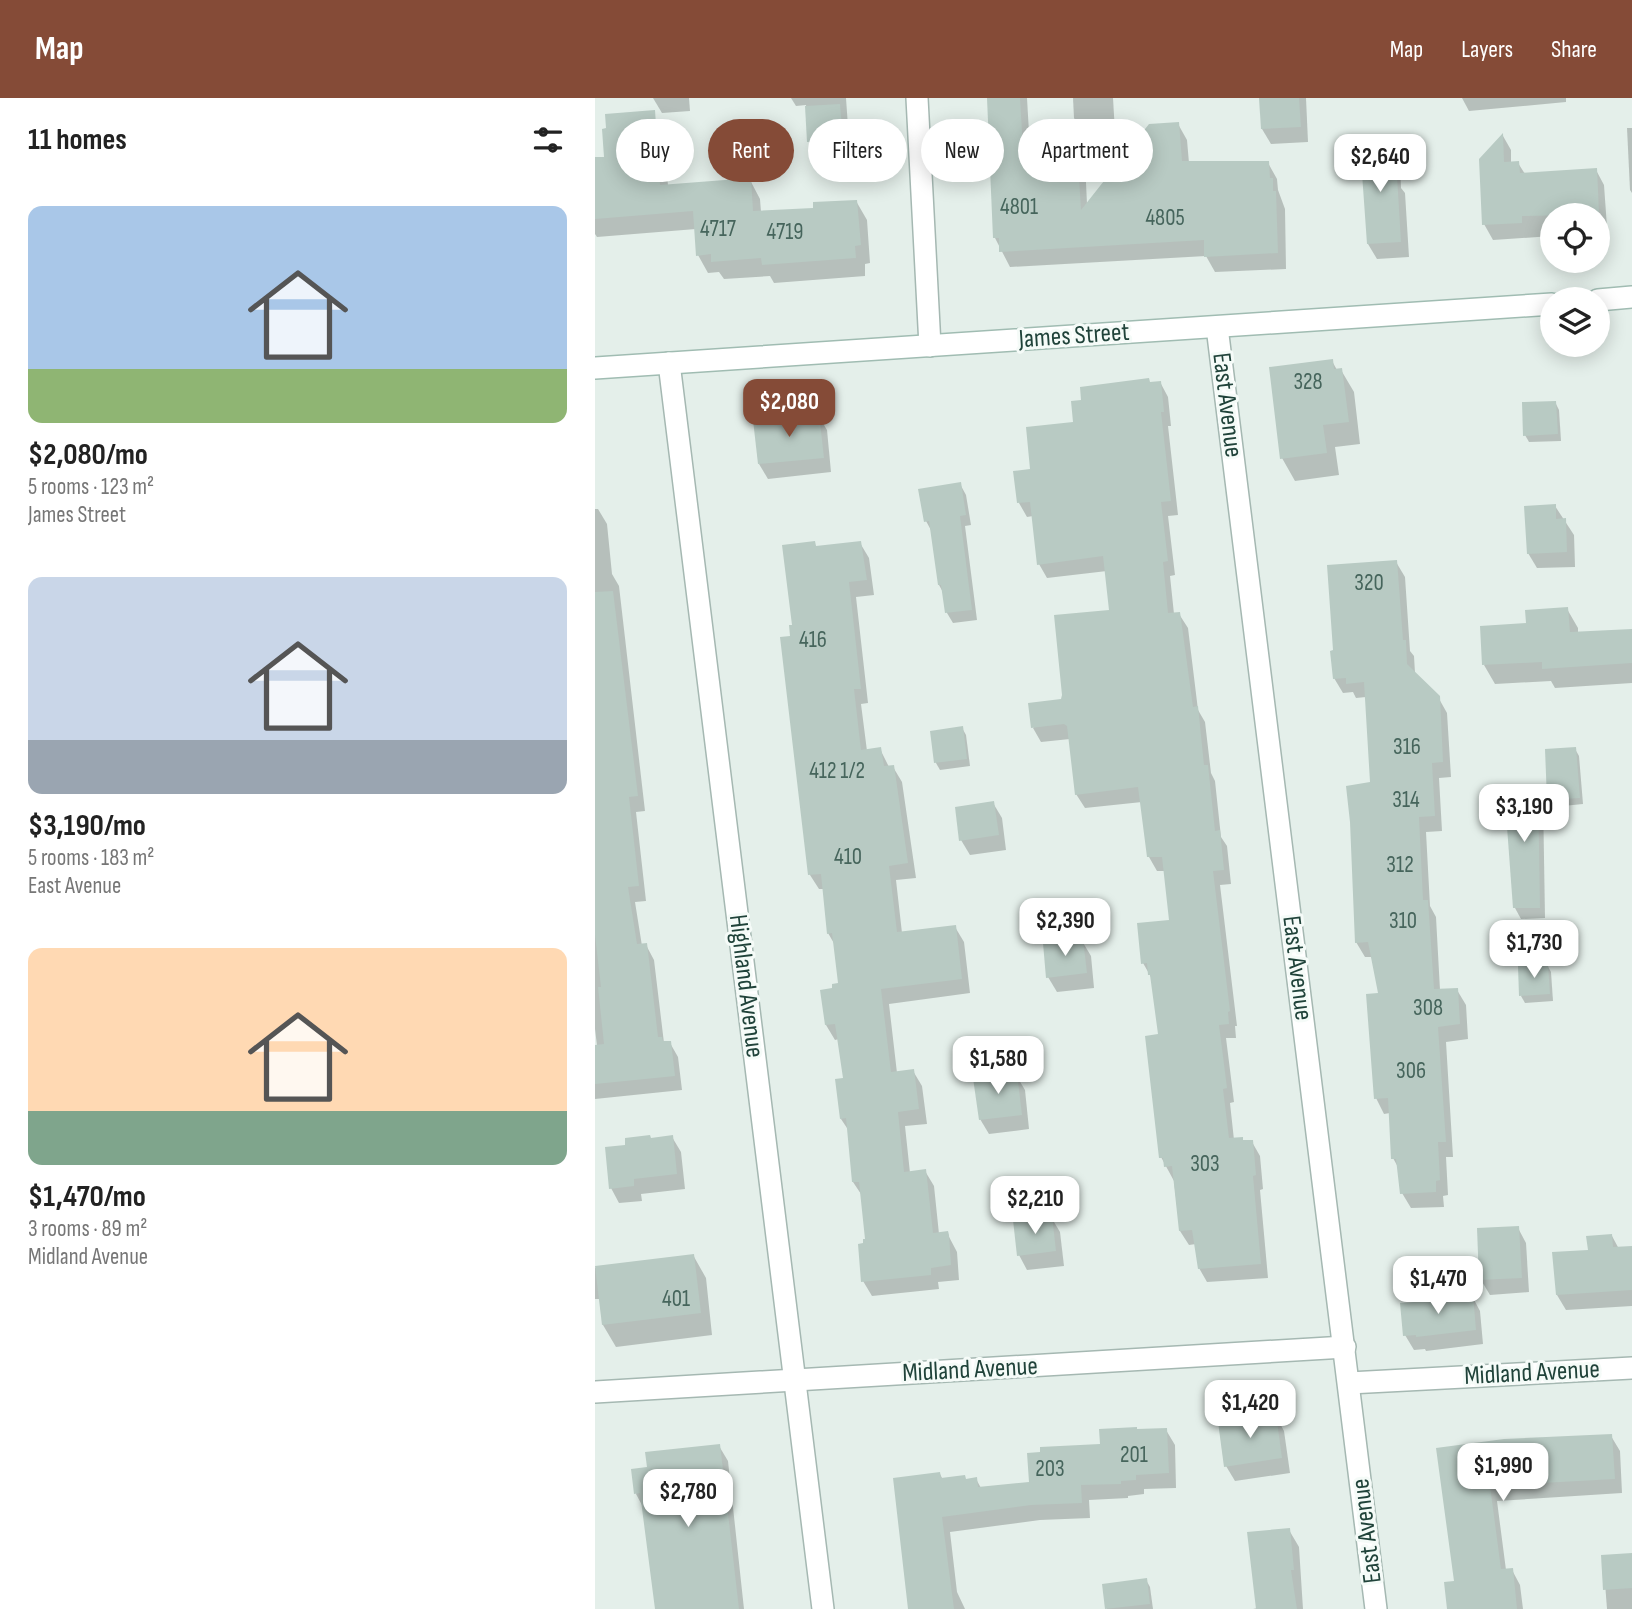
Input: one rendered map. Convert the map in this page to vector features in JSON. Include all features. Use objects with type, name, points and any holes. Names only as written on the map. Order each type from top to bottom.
[{"type":"street","points":[[917,98],[930,346]]},
{"type":"street","points":[[1610,299],[1632,296]]},
{"type":"street","name":"James Street","points":[[595,368],[1540,304]]},
{"type":"street","name":"East Avenue","points":[[1217,327],[1376,1609]]},
{"type":"street","name":"Highland Avenue","points":[[669,363],[823,1609]]},
{"type":"street","name":"Midland Avenue","points":[[595,1392],[1345,1347]]},
{"type":"street","name":"Midland Avenue","points":[[1349,1382],[1632,1368]]},
{"type":"building","points":[[987,98],[1020,98],[1018,182],[1079,182],[1081,210],[1103,182],[1153,182],[1153,124],[1179,122],[1182,161],[1269,161],[1273,191],[1276,191],[1278,253],[1204,257],[1204,240],[999,252],[999,238],[993,238],[991,182],[1004,182],[1004,119],[988,119]]},
{"type":"building","points":[[1259,98],[1299,98],[1301,127],[1261,129]]},
{"type":"building","points":[[840,104],[841,119],[808,119],[807,142],[805,106]]},
{"type":"building","points":[[655,110],[656,119],[616,119],[616,182],[660,182],[660,185],[708,181],[751,182],[753,211],[813,208],[813,202],[857,200],[861,245],[855,246],[856,258],[762,265],[761,258],[711,262],[711,254],[696,256],[693,211],[595,219],[595,157],[604,157],[602,129],[606,128],[605,114]]},
{"type":"building","points":[[1503,133],[1504,162],[1519,161],[1520,173],[1597,168],[1599,203],[1540,203],[1540,216],[1522,216],[1522,223],[1482,225],[1479,159]]},
{"type":"building","points":[[1392,142],[1401,242],[1367,244],[1360,145]]},
{"type":"building","points":[[1333,359],[1334,369],[1342,368],[1349,422],[1323,425],[1327,453],[1280,459],[1269,367]]},
{"type":"building","points":[[1149,378],[1150,382],[1161,381],[1164,412],[1161,412],[1171,501],[1161,502],[1168,561],[1163,562],[1168,613],[1180,612],[1193,707],[1198,706],[1204,765],[1208,765],[1215,831],[1220,830],[1224,870],[1213,871],[1230,1011],[1229,1024],[1219,1025],[1227,1088],[1223,1089],[1229,1138],[1243,1137],[1243,1140],[1253,1140],[1256,1175],[1253,1176],[1261,1264],[1198,1269],[1192,1230],[1179,1231],[1172,1166],[1164,1167],[1163,1158],[1159,1158],[1145,1036],[1158,1034],[1150,975],[1147,963],[1141,964],[1137,923],[1169,920],[1162,857],[1147,857],[1138,787],[1075,795],[1067,726],[1064,724],[1031,728],[1028,703],[1061,699],[1062,695],[1054,615],[1109,610],[1103,556],[1037,565],[1030,502],[1017,503],[1013,471],[1030,469],[1026,427],[1073,422],[1071,401],[1081,400],[1080,387]]},
{"type":"building","points":[[1556,401],[1558,434],[1523,436],[1522,402]]},
{"type":"building","points":[[819,413],[824,458],[758,464],[753,420]]},
{"type":"building","points":[[961,482],[966,515],[960,516],[972,610],[945,613],[929,521],[924,522],[918,489]]},
{"type":"building","points":[[1556,504],[1556,519],[1566,518],[1567,552],[1527,554],[1524,506]]},
{"type":"building","points":[[815,541],[816,546],[861,541],[867,580],[849,582],[861,689],[854,689],[861,750],[881,747],[884,766],[894,765],[908,863],[889,866],[897,932],[956,925],[962,979],[881,989],[891,1072],[914,1069],[919,1109],[898,1112],[904,1172],[926,1169],[933,1233],[948,1231],[949,1235],[951,1265],[931,1268],[931,1275],[861,1282],[858,1244],[865,1239],[859,1182],[852,1182],[846,1118],[840,1119],[835,1079],[843,1078],[835,1024],[825,1025],[820,990],[832,988],[832,984],[838,983],[832,933],[827,934],[821,874],[808,875],[780,637],[790,636],[789,625],[792,625],[782,545]]},
{"type":"building","points":[[1397,560],[1407,664],[1440,696],[1443,762],[1432,763],[1435,816],[1419,817],[1423,900],[1428,900],[1434,989],[1458,988],[1460,1024],[1438,1027],[1446,1142],[1438,1142],[1440,1180],[1436,1181],[1436,1192],[1400,1194],[1396,1159],[1391,1159],[1388,1098],[1374,1099],[1366,994],[1378,993],[1368,942],[1355,943],[1346,786],[1370,782],[1364,682],[1346,684],[1346,678],[1333,679],[1327,565]]},
{"type":"building","points":[[613,591],[638,796],[629,797],[639,886],[628,887],[637,944],[647,943],[658,1037],[662,1037],[663,1041],[671,1041],[675,1076],[595,1084],[595,1045],[604,1044],[595,935],[595,592]]},
{"type":"building","points":[[1568,607],[1570,632],[1632,629],[1632,663],[1542,669],[1542,662],[1482,665],[1480,626],[1526,623],[1525,610]]},
{"type":"building","points":[[963,726],[967,759],[934,763],[930,731]]},
{"type":"building","points":[[1576,747],[1580,798],[1547,800],[1545,749]]},
{"type":"building","points":[[1538,785],[1540,908],[1513,908],[1504,786]]},
{"type":"building","points":[[994,801],[999,835],[959,841],[955,807]]},
{"type":"building","points":[[1083,939],[1087,973],[1046,978],[1043,943]]},
{"type":"building","points":[[1548,963],[1550,994],[1519,996],[1518,966]]},
{"type":"building","points":[[1017,1073],[1022,1115],[979,1120],[973,1078]]},
{"type":"building","points":[[650,1135],[651,1138],[673,1135],[677,1174],[634,1179],[634,1186],[609,1189],[605,1147],[625,1145],[625,1138]]},
{"type":"building","points":[[1052,1215],[1056,1251],[1017,1256],[1013,1220]]},
{"type":"building","points":[[1519,1226],[1522,1278],[1479,1280],[1477,1228]]},
{"type":"building","points":[[1612,1234],[1613,1247],[1632,1246],[1632,1290],[1556,1295],[1552,1252],[1588,1250],[1586,1236]]},
{"type":"building","points":[[694,1254],[701,1313],[602,1325],[595,1266]]},
{"type":"building","points":[[1473,1294],[1476,1330],[1403,1336],[1400,1303],[1414,1302],[1414,1299]]},
{"type":"building","points":[[1276,1414],[1282,1458],[1224,1467],[1218,1422]]},
{"type":"building","points":[[1167,1428],[1169,1473],[1136,1475],[1136,1480],[1121,1481],[1121,1484],[1081,1485],[1082,1503],[1031,1505],[942,1517],[954,1609],[908,1609],[893,1478],[940,1472],[941,1478],[965,1475],[966,1479],[977,1477],[978,1487],[1029,1482],[1027,1453],[1040,1452],[1040,1447],[1100,1444],[1099,1429]]},
{"type":"building","points":[[1612,1434],[1615,1479],[1490,1486],[1501,1569],[1513,1568],[1517,1609],[1447,1609],[1444,1582],[1454,1581],[1436,1448],[1504,1439]]},
{"type":"building","points":[[720,1444],[739,1609],[655,1609],[640,1493],[634,1494],[631,1469],[647,1467],[645,1452]]},
{"type":"building","points":[[1290,1528],[1294,1570],[1291,1570],[1297,1609],[1256,1609],[1247,1532]]},
{"type":"building","points":[[1632,1553],[1632,1588],[1603,1590],[1601,1555]]},
{"type":"building","points":[[1147,1578],[1150,1604],[1105,1609],[1102,1584]]}]
